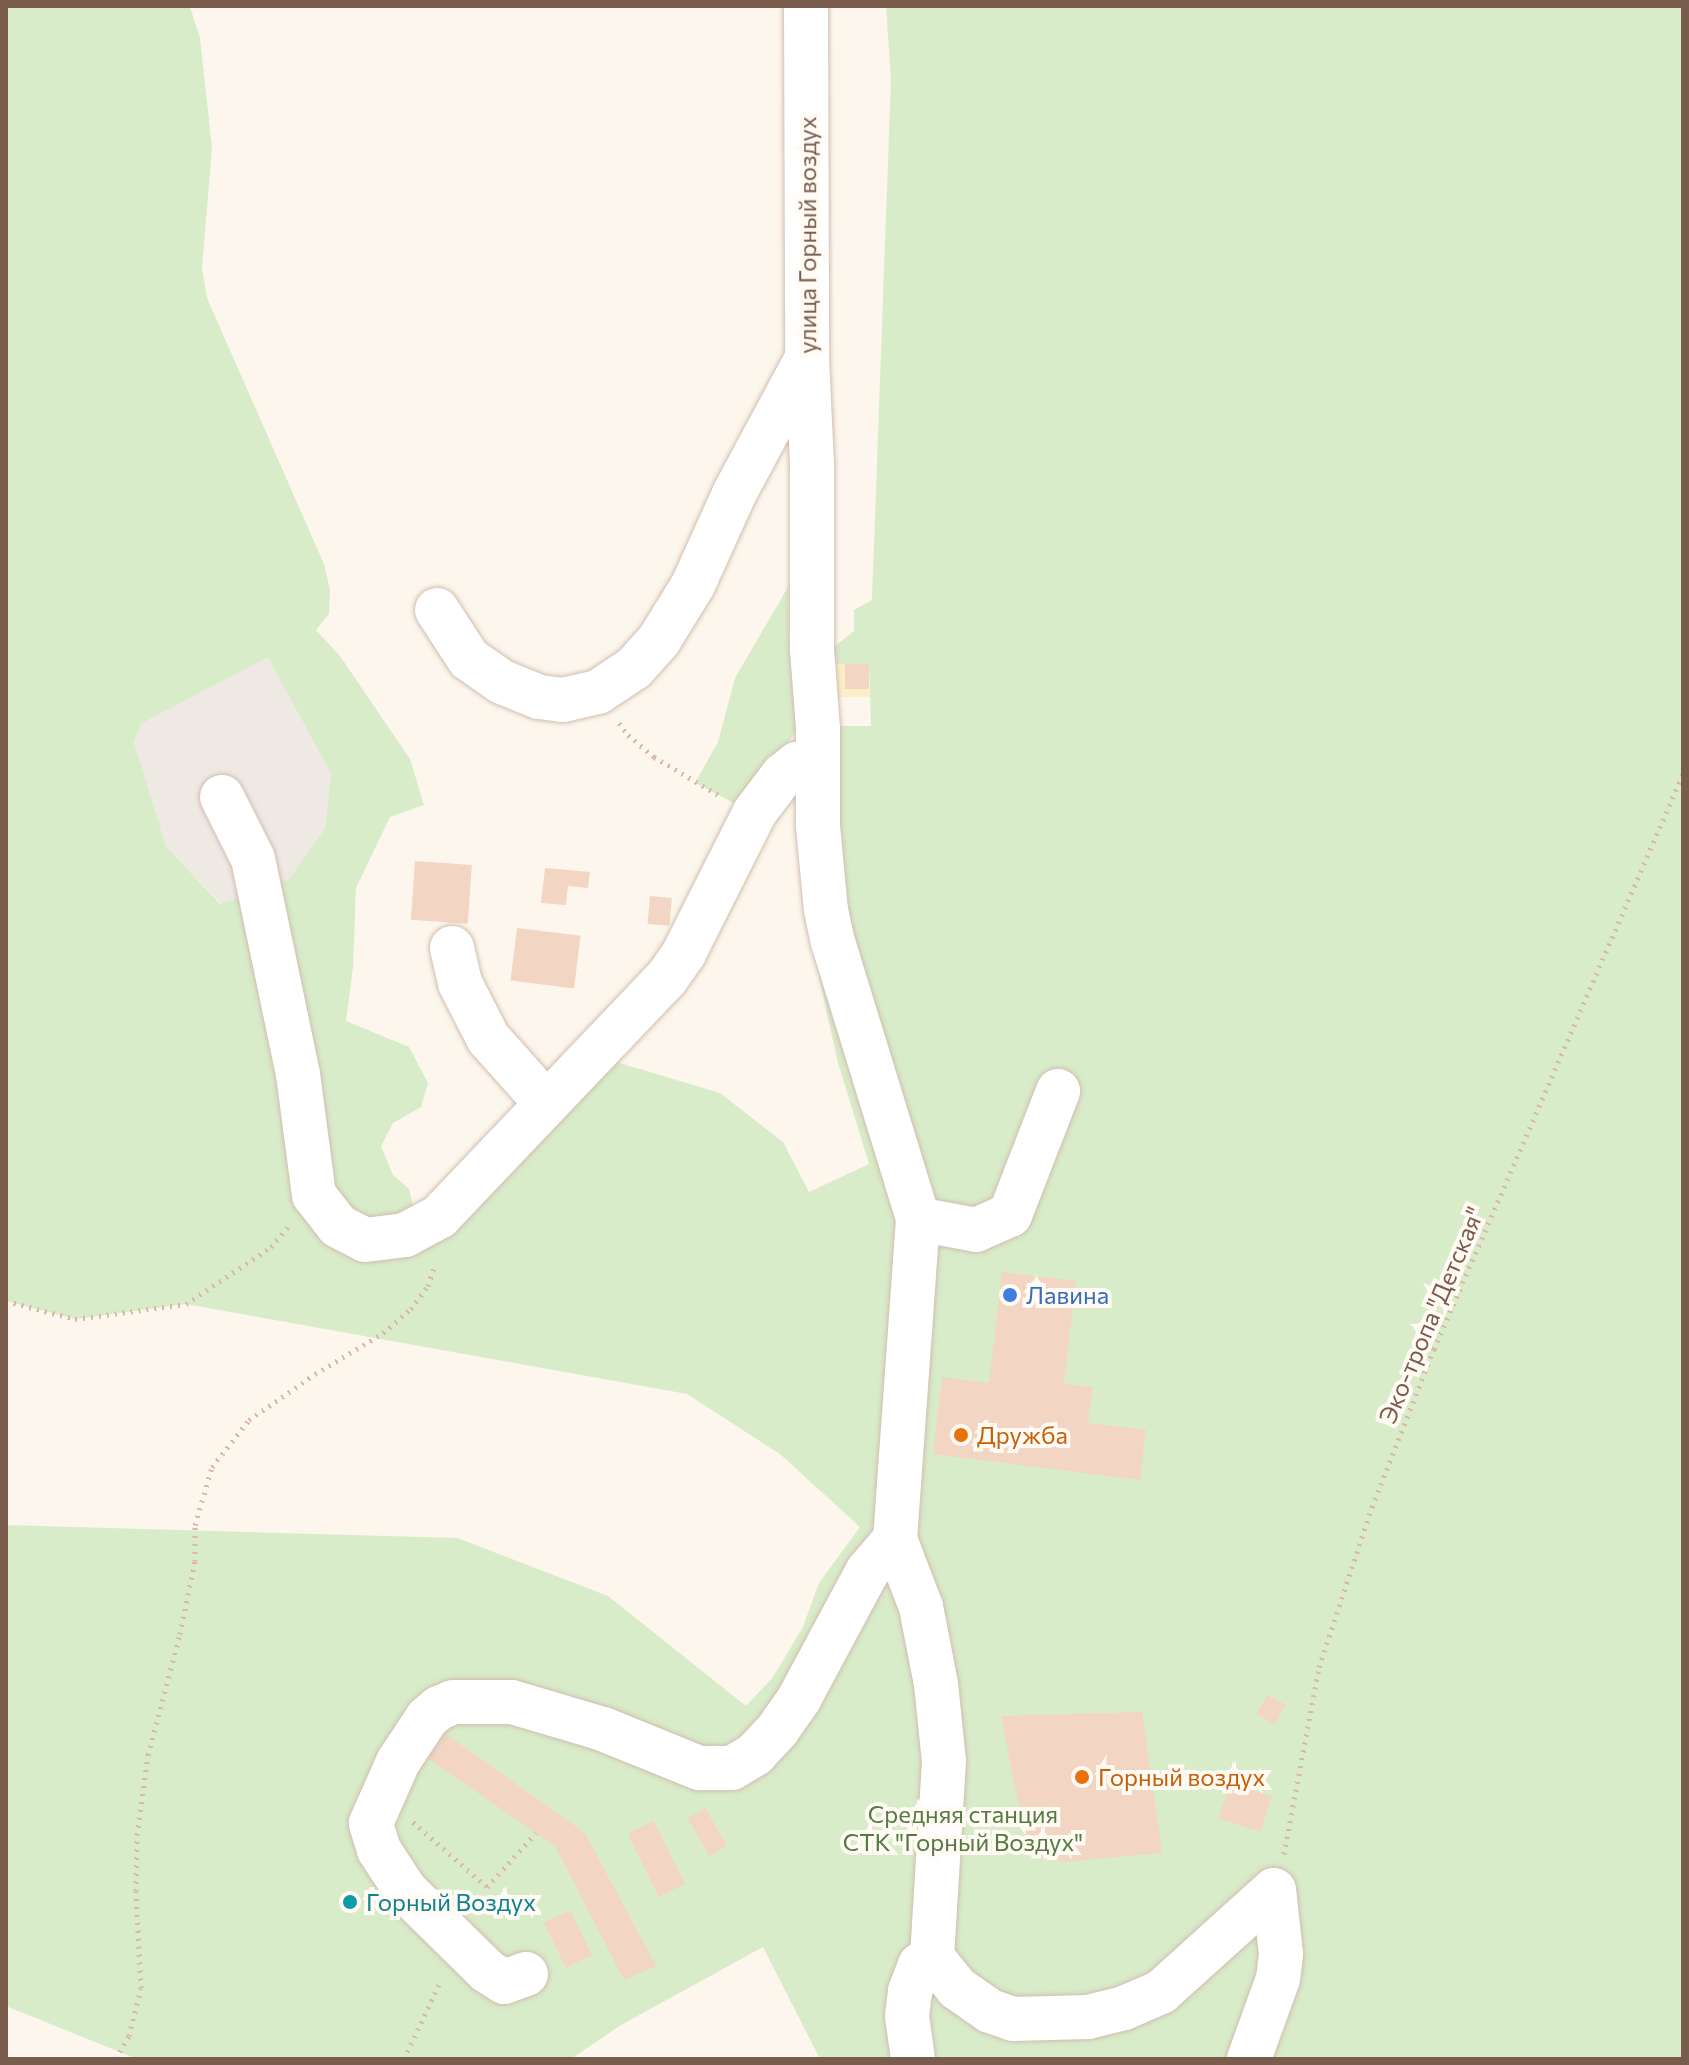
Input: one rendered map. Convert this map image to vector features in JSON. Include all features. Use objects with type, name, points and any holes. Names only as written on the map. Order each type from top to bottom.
[{"type":"street","name":"улица Горный воздух","points":[[806,6],[807,358],[812,464],[812,649],[820,840],[831,931],[860,1038],[908,1176],[918,1219],[895,1539]]},
{"type":"street","points":[[437,610],[469,659],[502,682],[539,697],[563,700],[598,692],[634,668],[659,640],[709,555],[751,461],[807,358]]},
{"type":"street","points":[[222,797],[253,859],[298,1074],[314,1195],[338,1226],[365,1240],[405,1235],[439,1217],[545,1102],[666,979],[684,953],[755,812],[783,775],[817,744]]},
{"type":"street","points":[[452,948],[460,983],[488,1038],[545,1102]]},
{"type":"street","points":[[918,1219],[976,1230],[1010,1215],[1058,1091]]},
{"type":"street","points":[[526,1974],[504,1982],[495,1978],[391,1873],[379,1850],[371,1823],[398,1762],[427,1718],[453,1702],[512,1702],[603,1729],[699,1768],[732,1768],[755,1754],[778,1729],[800,1697],[867,1572],[895,1539],[921,1607],[936,1684],[944,1761],[932,1957],[957,1988],[990,2011],[1013,2019],[1088,2017],[1124,2008],[1161,1992],[1274,1890]]},
{"type":"street","points":[[1249,2059],[1278,1979],[1281,1954],[1274,1890]]},
{"type":"street","points":[[913,2059],[907,2016],[910,1991],[920,1965],[932,1957]]},
{"type":"path","points":[[654,757],[695,783]]},
{"type":"path","name":"Эко-тропа \"Детская\"","points":[[1274,1890],[1288,1837],[1319,1667],[1372,1507],[1434,1349],[1683,774]]},
{"type":"path","points":[[6,1301],[75,1319],[186,1304],[271,1247],[314,1195]]},
{"type":"path","points":[[116,2059],[129,2036],[141,1988],[136,1891],[137,1835],[148,1755],[180,1634],[195,1561],[195,1525],[212,1467],[249,1420],[315,1374],[383,1333],[411,1309],[428,1286],[439,1217]]},
{"type":"path","points":[[412,1820],[487,1887],[536,1833]]},
{"type":"path","points":[[404,2059],[458,1943]]},
{"type":"shaded area","points":[[268,656],[331,774],[325,828],[289,879],[221,904],[166,846],[134,742],[141,724]]},
{"type":"green space","name":"Средняя станция СТК \"Горный Воздух\"","points":[[6,6],[189,6],[191,10],[200,38],[212,148],[202,268],[207,298],[324,564],[330,590],[329,614],[316,630],[340,656],[410,759],[424,805],[390,817],[356,888],[353,967],[346,1021],[409,1047],[428,1083],[421,1107],[393,1123],[381,1146],[393,1175],[409,1189],[414,1210],[405,1235],[613,1061],[720,1093],[783,1142],[809,1192],[869,1164],[838,1063],[809,931],[833,726],[871,726],[869,664],[830,664],[830,650],[854,631],[854,610],[872,600],[891,79],[886,6],[1683,6],[1683,2059],[820,2059],[763,1947],[621,2025],[571,2059],[137,2059],[6,2006],[6,1525],[457,1538],[608,1596],[746,1706],[773,1677],[803,1627],[819,1583],[860,1527],[780,1454],[687,1394],[186,1304],[75,1319],[6,1301]],"holes":[[[268,657],[331,774],[325,828],[289,879],[220,904],[166,846],[134,742],[141,724]]]},
{"type":"green space","points":[[788,587],[789,648],[799,687],[801,726],[738,805],[695,783],[718,742],[735,678]]},
{"type":"sand","points":[[830,664],[845,664],[845,689],[869,689],[870,697],[832,697]]},
{"type":"building","points":[[845,664],[869,664],[869,689],[845,689]]},
{"type":"building","points":[[415,861],[472,865],[468,924],[411,920]]},
{"type":"building","points":[[545,868],[590,872],[588,888],[568,886],[566,905],[541,903]]},
{"type":"building","points":[[650,896],[672,898],[669,926],[648,924]]},
{"type":"building","points":[[517,928],[581,936],[574,988],[511,981]]},
{"type":"building","points":[[1002,1272],[1076,1281],[1064,1384],[1093,1387],[1088,1423],[1146,1430],[1140,1480],[933,1454],[942,1377],[989,1383]]},
{"type":"building","points":[[1267,1695],[1286,1705],[1275,1724],[1257,1714]]},
{"type":"building","name":"Горный воздух","points":[[1142,1712],[1162,1853],[1063,1862],[1040,1858],[1025,1838],[1001,1716]]},
{"type":"building","points":[[446,1734],[585,1833],[656,1966],[624,1980],[555,1846],[427,1758]]},
{"type":"building","points":[[1230,1783],[1272,1797],[1260,1832],[1219,1818]]},
{"type":"building","points":[[705,1808],[727,1846],[710,1856],[688,1818]]},
{"type":"building","points":[[654,1821],[685,1884],[659,1897],[628,1834]]},
{"type":"building","points":[[570,1910],[592,1955],[566,1968],[544,1923]]},
{"type":"place","name":"Лавина","points":[[1010,1295]]},
{"type":"place","name":"Дружба","points":[[961,1435]]},
{"type":"place","name":"Горный воздух","points":[[1082,1777]]},
{"type":"place","name":"Горный Воздух","points":[[350,1902]]}]
